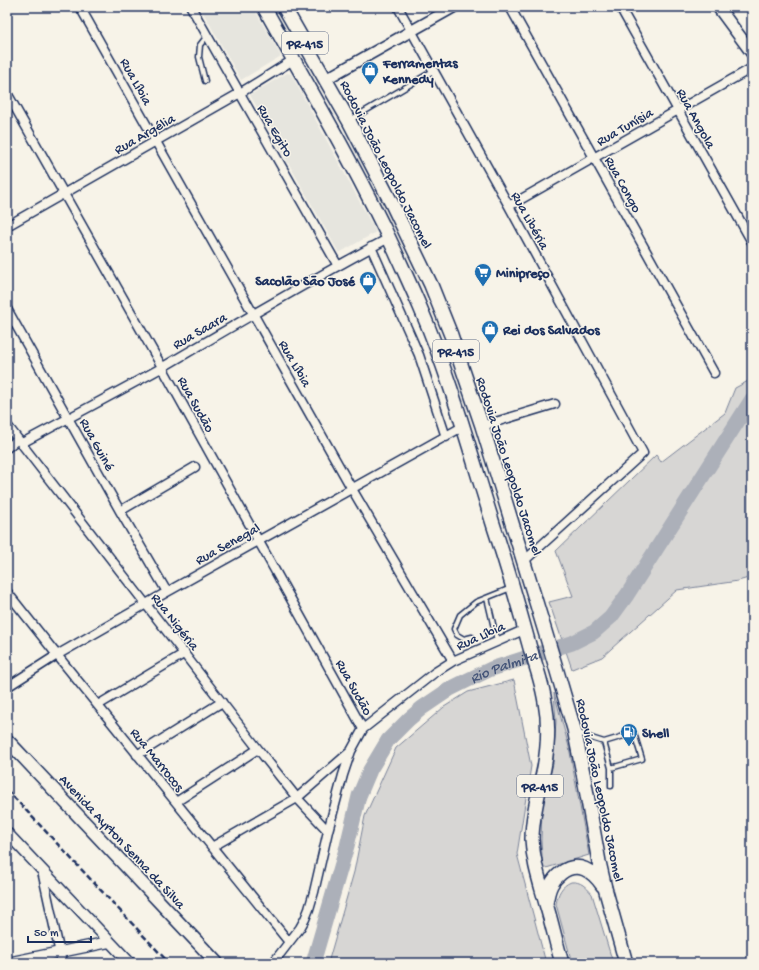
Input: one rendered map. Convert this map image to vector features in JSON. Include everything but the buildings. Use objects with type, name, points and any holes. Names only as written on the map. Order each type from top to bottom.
[{"type":"highway","name":"PR-415","points":[[264,7],[350,160],[389,238],[420,305],[436,345],[526,629],[546,703],[547,720],[547,746],[533,824],[532,838],[535,863],[562,963]]},
{"type":"highway","name":"Rodovia João Leopoldo Jacomel","points":[[284,7],[326,79],[392,204],[431,285],[451,335],[482,426],[574,729],[605,888],[626,963]]},
{"type":"highway","points":[[293,60],[305,72],[314,77],[326,79]]},
{"type":"highway","points":[[546,904],[548,894],[558,875],[571,868],[583,868],[588,870],[605,888]]},
{"type":"main road","points":[[718,7],[752,53]]},
{"type":"main road","name":"Avenida Ayrton Senna da Silva","points":[[7,740],[217,963]]},
{"type":"street","name":"Rua Líbia","points":[[80,7],[352,489],[453,661],[526,629]]},
{"type":"street","name":"Rua Egito","points":[[191,7],[338,266]]},
{"type":"street","name":"Rua Libéria","points":[[398,7],[509,206],[643,453],[524,561]]},
{"type":"street","points":[[326,79],[454,7]]},
{"type":"street","name":"Rua Congo","points":[[510,7],[714,373]]},
{"type":"street","name":"Rua Angola","points":[[620,7],[752,242]]},
{"type":"street","name":"Rua Argélia","points":[[7,226],[240,93],[293,60]]},
{"type":"street","name":"Rua Tunísia","points":[[509,206],[752,68]]},
{"type":"street","name":"Rua Sudão","points":[[7,93],[162,367],[363,729]]},
{"type":"street","name":"Rua Saara","points":[[7,448],[69,419],[389,238]]},
{"type":"street","points":[[371,247],[416,349],[446,437]]},
{"type":"street","name":"Rua Guiné","points":[[7,309],[167,592]]},
{"type":"street","points":[[482,426],[555,404]]},
{"type":"street","name":"Rua Nigéria","points":[[7,425],[258,749],[297,798],[328,831]]},
{"type":"street","name":"Rua Senegal","points":[[7,688],[57,655],[462,427]]},
{"type":"street","points":[[120,511],[195,467]]},
{"type":"street","name":"Rua Marrocos","points":[[7,592],[289,942]]},
{"type":"street","points":[[98,705],[185,653]]},
{"type":"street","points":[[273,963],[302,923],[309,909],[337,795],[351,751],[363,729],[434,673],[453,661]]},
{"type":"street","points":[[137,755],[222,702]]},
{"type":"street","points":[[176,802],[258,749]]},
{"type":"street","points":[[212,847],[297,798],[351,751]]},
{"type":"street","points":[[7,833],[130,963]]},
{"type":"street","points":[[42,870],[62,963]]},
{"type":"street","points":[[7,963],[109,942]]},
{"type":"lane","points":[[205,81],[199,57],[200,45],[207,36]]},
{"type":"lane","points":[[349,121],[434,70]]},
{"type":"lane","points":[[472,637],[464,639],[456,634],[454,629],[460,616],[476,602],[513,588]]},
{"type":"lane","points":[[487,598],[497,642]]},
{"type":"lane","points":[[574,729],[584,735],[604,742],[634,733],[642,759],[611,768]]},
{"type":"lane","points":[[604,742],[611,768],[611,786]]},
{"type":"shaded area","points":[[200,7],[253,7],[281,56],[241,80]]},
{"type":"shaded area","points":[[287,73],[291,74],[376,232],[339,253],[250,95]]},
{"type":"shaded area","points":[[752,379],[752,577],[738,581],[677,590],[602,657],[572,669],[549,602],[573,596],[556,551],[656,455],[661,462],[725,413],[735,388]]},
{"type":"shaded area","points":[[514,680],[531,766],[517,854],[546,963],[328,963],[354,872],[365,816],[396,748],[444,707],[468,692]]},
{"type":"shaded area","points":[[554,693],[569,747],[589,855],[543,869],[541,841],[542,807],[553,764],[556,721]]},
{"type":"shaded area","points":[[571,882],[580,884],[592,894],[613,963],[572,963],[556,904],[560,891]]},
{"type":"waterway","name":"Rio Palmital","points":[[313,963],[347,846],[359,796],[370,770],[388,740],[422,708],[450,689],[491,669],[572,643],[594,632],[611,617],[627,595],[752,399]]},
{"type":"railway","points":[[7,790],[169,963]]},
{"type":"place","name":"Ferramentas Kennedy","points":[[370,85]]},
{"type":"place","name":"Minipreço","points":[[483,287]]},
{"type":"place","name":"Sacolão São José","points":[[368,295]]},
{"type":"place","name":"Rei dos Salvados","points":[[490,344]]},
{"type":"place","name":"Shell","points":[[629,747]]}]
